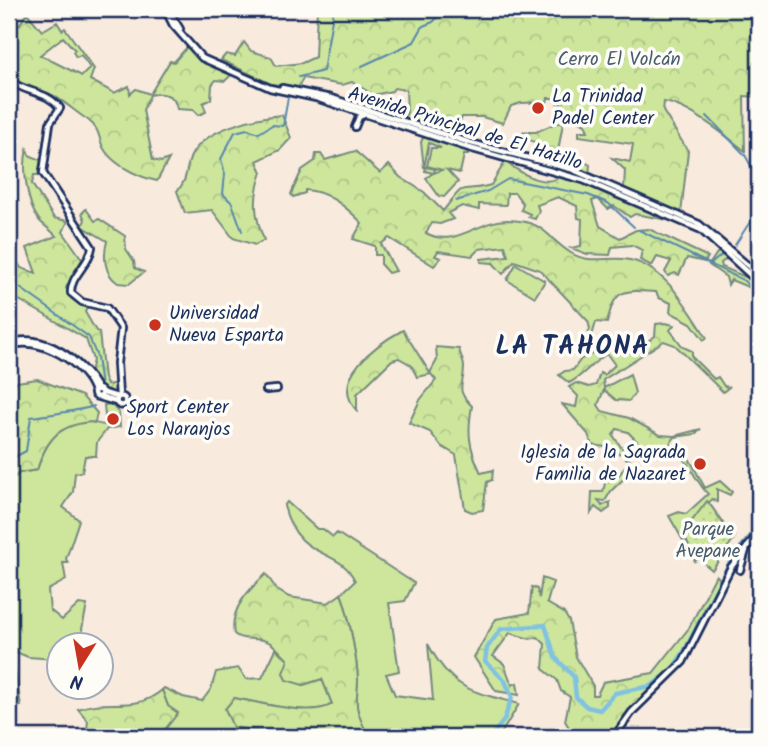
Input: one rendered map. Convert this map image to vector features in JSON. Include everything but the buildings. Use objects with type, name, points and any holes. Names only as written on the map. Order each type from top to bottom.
[{"type":"main road","name":"Avenida Principal de El Hatillo","points":[[166,9],[173,25],[202,58],[270,88],[316,98],[469,148],[566,173],[712,237],[759,283]]},
{"type":"main road","name":"Avenida Principal de El Hatillo","points":[[166,9],[183,33],[208,57],[271,86],[331,98],[471,142],[571,169],[699,223],[759,275]]},
{"type":"main road","points":[[9,80],[25,90],[47,95],[61,108],[50,122],[43,173],[92,247],[91,256],[72,284],[72,293],[85,304],[107,308],[121,328],[117,398],[98,393],[89,374],[73,359],[31,340],[20,340],[9,346]]},
{"type":"main road","points":[[355,127],[359,117],[366,114]]},
{"type":"main road","points":[[266,390],[277,389]]},
{"type":"main road","points":[[614,737],[633,710],[683,662],[734,562],[759,533]]},
{"type":"main road","points":[[734,562],[740,570],[747,545]]},
{"type":"green space","name":"Cerro El Volcán","points":[[317,9],[759,9],[759,97],[744,96],[745,151],[695,115],[664,102],[663,111],[688,151],[681,214],[624,188],[625,170],[612,158],[630,162],[633,144],[579,136],[579,131],[588,131],[585,124],[562,112],[561,103],[557,103],[553,98],[548,98],[547,102],[511,106],[503,123],[482,117],[462,117],[457,132],[403,118],[407,113],[406,90],[394,88],[392,91],[374,95],[352,82],[342,85],[303,78],[298,88],[271,84],[221,60],[226,54],[235,56],[244,42],[251,51],[271,57],[276,66],[302,63],[315,57]]},
{"type":"green space","points":[[27,13],[42,31],[57,22],[62,30],[65,28],[94,69],[90,80],[114,93],[129,86],[130,94],[136,89],[150,94],[170,61],[174,62],[188,46],[200,58],[233,73],[225,81],[216,80],[212,85],[211,99],[203,103],[206,112],[198,115],[193,110],[177,109],[174,100],[168,95],[150,95],[143,110],[153,160],[161,162],[169,159],[157,181],[117,163],[104,150],[93,125],[66,104],[46,92],[20,84],[9,75],[9,63],[14,63],[9,40]],"holes":[[[63,37],[75,50],[73,52],[76,57],[81,55],[90,68],[82,76],[40,55]]]},
{"type":"green space","points":[[282,115],[291,138],[280,150],[257,161],[262,172],[256,206],[264,240],[255,245],[233,238],[212,210],[185,213],[177,191],[183,183],[191,156],[197,147],[207,138],[231,126],[258,118]]},
{"type":"green space","points":[[556,123],[563,123],[557,157],[574,163],[583,161],[590,165],[589,174],[538,158],[542,145],[522,137],[523,132],[536,132]]},
{"type":"green space","points":[[424,136],[469,151],[468,155],[464,155],[460,173],[447,170],[458,182],[444,197],[439,196],[426,178],[433,173],[425,171],[426,167],[435,169],[434,173],[442,170],[427,166],[431,148],[441,148],[429,143],[424,168],[421,142]]},
{"type":"green space","points":[[27,149],[29,155],[41,160],[38,175],[34,175],[32,184],[54,218],[68,221],[63,232],[82,259],[66,288],[72,299],[87,308],[85,312],[99,332],[104,378],[107,385],[117,383],[117,395],[102,389],[90,372],[93,360],[86,339],[9,294],[9,249],[21,268],[36,273],[27,248],[56,236],[39,220],[31,205],[25,176]]},
{"type":"green space","points":[[355,151],[380,173],[389,165],[400,177],[424,192],[443,211],[460,190],[491,185],[505,162],[538,180],[570,178],[668,220],[635,214],[630,217],[614,206],[608,209],[598,199],[592,201],[600,226],[620,238],[636,230],[649,229],[708,257],[705,262],[687,258],[679,275],[675,273],[668,276],[665,272],[671,261],[657,257],[652,266],[640,260],[642,250],[632,245],[612,247],[610,255],[587,254],[571,248],[581,246],[582,219],[578,218],[577,206],[558,197],[537,205],[539,211],[535,219],[528,217],[530,214],[521,210],[523,204],[515,193],[507,193],[506,205],[479,204],[479,210],[462,206],[448,213],[453,219],[440,224],[432,223],[426,233],[447,238],[496,221],[520,221],[538,226],[577,256],[638,262],[651,269],[673,289],[707,338],[704,340],[691,323],[670,312],[671,303],[659,298],[656,292],[635,291],[617,297],[607,323],[596,322],[588,350],[581,352],[590,329],[588,321],[540,270],[514,261],[503,274],[493,263],[481,262],[481,259],[508,256],[505,246],[479,249],[472,256],[438,251],[435,256],[441,258],[434,266],[389,238],[381,244],[396,271],[388,273],[381,265],[381,255],[375,255],[375,246],[353,239],[362,223],[343,206],[313,191],[305,190],[305,193],[293,197],[291,194],[302,170],[315,161],[316,154],[321,154],[325,160]]},
{"type":"green space","points":[[86,209],[95,221],[99,219],[125,236],[126,249],[135,268],[144,272],[129,284],[118,283],[107,270],[107,241],[82,226],[85,220],[82,213]]},
{"type":"green space","points":[[724,252],[729,257],[721,263],[722,267],[748,278],[759,289],[759,310],[753,289],[731,280],[728,285],[726,277],[709,265],[717,253]]},
{"type":"green space","points":[[516,264],[545,281],[535,297],[507,280]]},
{"type":"green space","points":[[656,324],[674,325],[670,330],[683,347],[692,351],[692,357],[714,379],[718,377],[724,386],[729,387],[723,392],[675,345],[664,341],[603,380],[604,388],[630,374],[635,393],[629,401],[616,400],[604,390],[598,405],[602,411],[629,418],[660,435],[674,436],[701,429],[695,434],[675,437],[669,445],[676,449],[683,447],[705,488],[720,481],[732,492],[730,495],[717,489],[717,502],[712,499],[685,530],[697,559],[695,561],[669,516],[679,512],[686,514],[708,494],[681,456],[674,453],[649,454],[628,432],[617,429],[613,435],[635,468],[611,491],[605,501],[598,500],[602,506],[610,502],[610,508],[603,513],[595,507],[591,513],[592,492],[603,492],[606,479],[618,476],[629,462],[622,453],[616,454],[612,448],[592,445],[588,434],[562,404],[576,407],[578,396],[569,387],[576,383],[589,387],[596,385],[600,373],[604,375],[615,365],[607,354],[569,383],[559,375],[573,370],[581,359],[621,341],[626,353],[635,350],[655,336]]},
{"type":"green space","points":[[403,330],[430,373],[437,360],[436,347],[459,349],[464,367],[461,387],[463,395],[472,406],[469,432],[474,456],[481,473],[493,470],[492,480],[487,482],[483,510],[472,512],[465,509],[456,455],[441,446],[430,432],[409,423],[420,400],[436,380],[431,374],[417,377],[411,365],[399,358],[392,360],[357,394],[357,411],[350,399],[348,386],[359,363]]},
{"type":"green space","points":[[37,379],[82,396],[97,413],[95,422],[64,429],[50,441],[37,470],[19,473],[9,482],[9,388],[17,382]]},
{"type":"green space","points":[[111,404],[119,413],[120,427],[107,429],[97,442],[96,456],[85,456],[82,472],[75,473],[73,492],[63,507],[79,520],[66,559],[68,563],[63,563],[66,580],[48,590],[50,610],[62,620],[79,604],[87,605],[82,630],[46,630],[46,658],[28,657],[16,652],[13,659],[21,706],[9,709],[9,482],[19,473],[37,470],[48,445],[66,427],[88,422],[106,425],[104,405]]},
{"type":"green space","name":"Parque Avepane","points":[[707,501],[735,537],[712,570],[692,553],[683,533]]},
{"type":"green space","points":[[287,502],[317,529],[323,529],[333,537],[337,533],[414,583],[405,601],[389,603],[399,671],[386,674],[395,695],[433,700],[428,644],[446,671],[465,687],[519,704],[499,737],[363,737],[365,731],[357,707],[358,682],[354,651],[341,594],[355,581],[340,563],[309,546],[299,537],[284,506]]},
{"type":"green space","points":[[266,574],[277,590],[289,597],[328,603],[341,594],[354,651],[358,682],[357,707],[366,731],[363,737],[298,737],[233,727],[225,709],[234,698],[312,710],[332,704],[322,679],[303,685],[286,680],[283,673],[288,660],[274,646],[268,641],[238,637],[234,634],[237,608],[247,593]]},
{"type":"green space","points":[[716,575],[720,579],[691,641],[671,673],[647,692],[609,737],[575,737],[565,721],[570,697],[561,691],[557,680],[543,669],[545,644],[538,637],[530,639],[510,633],[493,656],[504,664],[512,685],[517,683],[519,695],[496,691],[474,657],[496,619],[529,613],[532,587],[537,589],[539,598],[542,578],[553,582],[547,603],[564,613],[569,621],[576,657],[593,686],[593,695],[597,695],[603,682],[653,673],[689,628]]},
{"type":"green space","points":[[276,649],[288,660],[303,685],[322,679],[332,704],[312,710],[234,698],[298,737],[157,735],[166,731],[168,706],[162,690],[164,688],[183,697],[202,701],[211,689],[216,672],[238,668],[246,679],[262,678]]},
{"type":"green space","points":[[162,690],[168,706],[178,713],[159,737],[86,737],[88,721],[78,709],[100,704],[141,701]]},
{"type":"waterway","points":[[299,77],[323,71],[333,13],[331,9]]},
{"type":"waterway","points":[[362,66],[414,42],[423,26],[433,22],[446,9]]},
{"type":"waterway","points":[[242,231],[232,203],[223,194],[225,174],[221,159],[235,132],[247,129],[259,133],[272,125],[283,126],[288,97]]},
{"type":"waterway","points":[[707,116],[745,155],[759,180]]},
{"type":"waterway","points":[[456,201],[488,191],[508,179],[588,195],[608,203],[634,227]]},
{"type":"waterway","points":[[735,245],[759,208]]},
{"type":"waterway","points":[[639,230],[743,280],[759,294]]},
{"type":"waterway","points":[[712,263],[723,254]]},
{"type":"waterway","points":[[9,275],[16,285],[89,337],[97,357],[101,387]]},
{"type":"waterway","points":[[9,460],[26,451],[31,417],[94,406]]},
{"type":"waterway","points":[[734,554],[759,525]]},
{"type":"waterway","points":[[491,737],[504,720],[512,697],[505,681],[485,661],[487,648],[501,629],[545,625],[555,657],[574,677],[576,697],[587,707],[600,710],[615,693],[651,686],[670,672],[684,652],[734,554]]},
{"type":"place","name":"La Trinidad Padel Center","points":[[538,108]]},
{"type":"place","name":"Universidad Nueva Esparta","points":[[155,325]]},
{"type":"place","name":"Sport Center Los Naranjos","points":[[113,419]]},
{"type":"place","name":"Iglesia de la Sagrada Familia de Nazaret","points":[[700,464]]},
{"type":"district","name":"LA TAHONA","points":[[573,347]]}]
